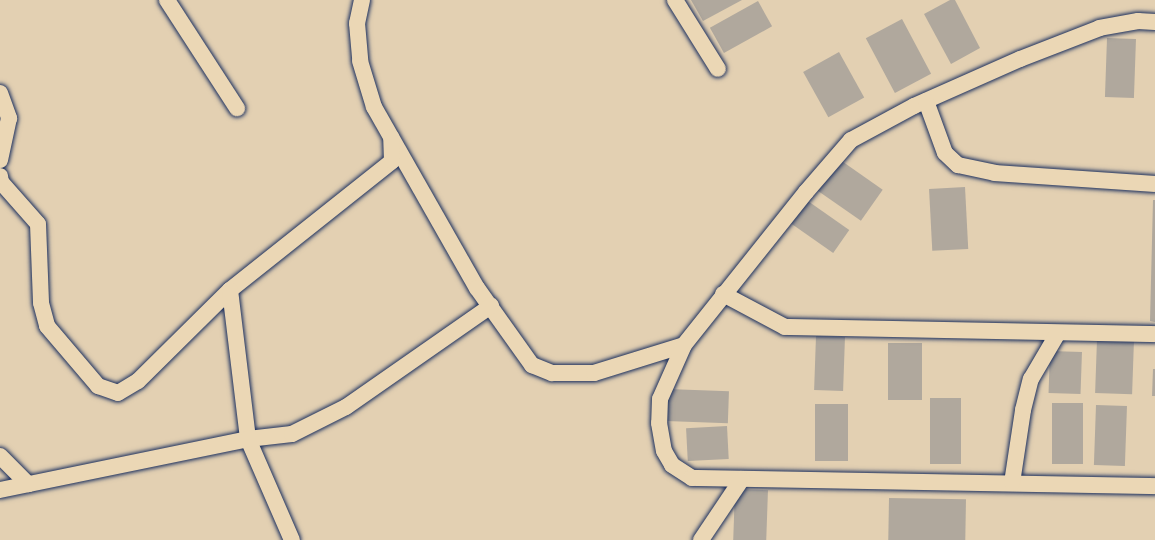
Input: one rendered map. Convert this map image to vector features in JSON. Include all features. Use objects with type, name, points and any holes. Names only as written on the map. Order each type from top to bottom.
[{"type":"street","points":[[167,0],[237,108]]},
{"type":"street","points":[[362,0],[357,23],[360,61],[374,107],[477,288],[532,364],[552,374],[594,373],[684,345]]},
{"type":"street","points":[[675,0],[718,69]]},
{"type":"street","points":[[1155,22],[1138,21],[1100,28],[1020,59],[926,101],[851,140],[826,166],[684,345],[660,399],[659,423],[664,451],[672,465],[692,477],[1155,486]]},
{"type":"street","points":[[0,93],[9,118],[0,160]]},
{"type":"street","points":[[926,101],[945,153],[958,165],[995,173],[1155,184]]},
{"type":"street","points":[[0,176],[8,191],[38,224],[41,303],[47,326],[98,386],[109,392],[128,389],[138,381],[231,290],[392,161],[391,137]]},
{"type":"street","points":[[231,290],[248,439],[292,540]]},
{"type":"street","points":[[723,294],[785,327],[1155,334]]},
{"type":"street","points":[[0,490],[248,439],[292,434],[346,407],[491,306]]},
{"type":"street","points":[[1012,483],[1023,410],[1031,379],[1058,333]]},
{"type":"street","points":[[0,456],[28,484]]},
{"type":"street","points":[[701,540],[742,478]]},
{"type":"building","points":[[691,0],[742,0],[703,21]]},
{"type":"building","points":[[950,0],[955,0],[980,48],[951,64],[924,14]]},
{"type":"building","points":[[758,1],[772,26],[724,53],[710,28]]},
{"type":"building","points":[[902,19],[931,74],[895,93],[866,38]]},
{"type":"building","points":[[1107,38],[1136,39],[1134,98],[1105,97]]},
{"type":"building","points":[[839,52],[864,97],[828,117],[803,72]]},
{"type":"building","points":[[836,157],[883,190],[861,221],[814,188]]},
{"type":"building","points":[[965,187],[968,249],[932,251],[929,189]]},
{"type":"building","points":[[805,199],[849,230],[833,253],[789,222]]},
{"type":"building","points":[[1153,200],[1155,200],[1155,322],[1150,321]]},
{"type":"building","points":[[816,336],[845,337],[843,391],[814,390]]},
{"type":"building","points":[[1097,339],[1134,340],[1132,394],[1095,393]]},
{"type":"building","points":[[888,343],[922,343],[922,400],[888,400]]},
{"type":"building","points":[[1050,351],[1082,352],[1081,394],[1049,393]]},
{"type":"building","points":[[1153,369],[1155,369],[1155,396],[1152,396]]},
{"type":"building","points":[[667,389],[729,391],[728,423],[666,421]]},
{"type":"building","points":[[930,398],[961,398],[961,464],[930,464]]},
{"type":"building","points":[[1052,403],[1083,403],[1083,464],[1052,464]]},
{"type":"building","points":[[815,404],[848,404],[848,461],[815,461]]},
{"type":"building","points":[[1096,405],[1127,406],[1125,466],[1094,465]]},
{"type":"building","points":[[727,426],[729,459],[688,461],[686,428]]},
{"type":"building","points":[[735,489],[768,490],[766,540],[733,540]]},
{"type":"building","points":[[889,498],[966,499],[965,540],[888,540]]}]
